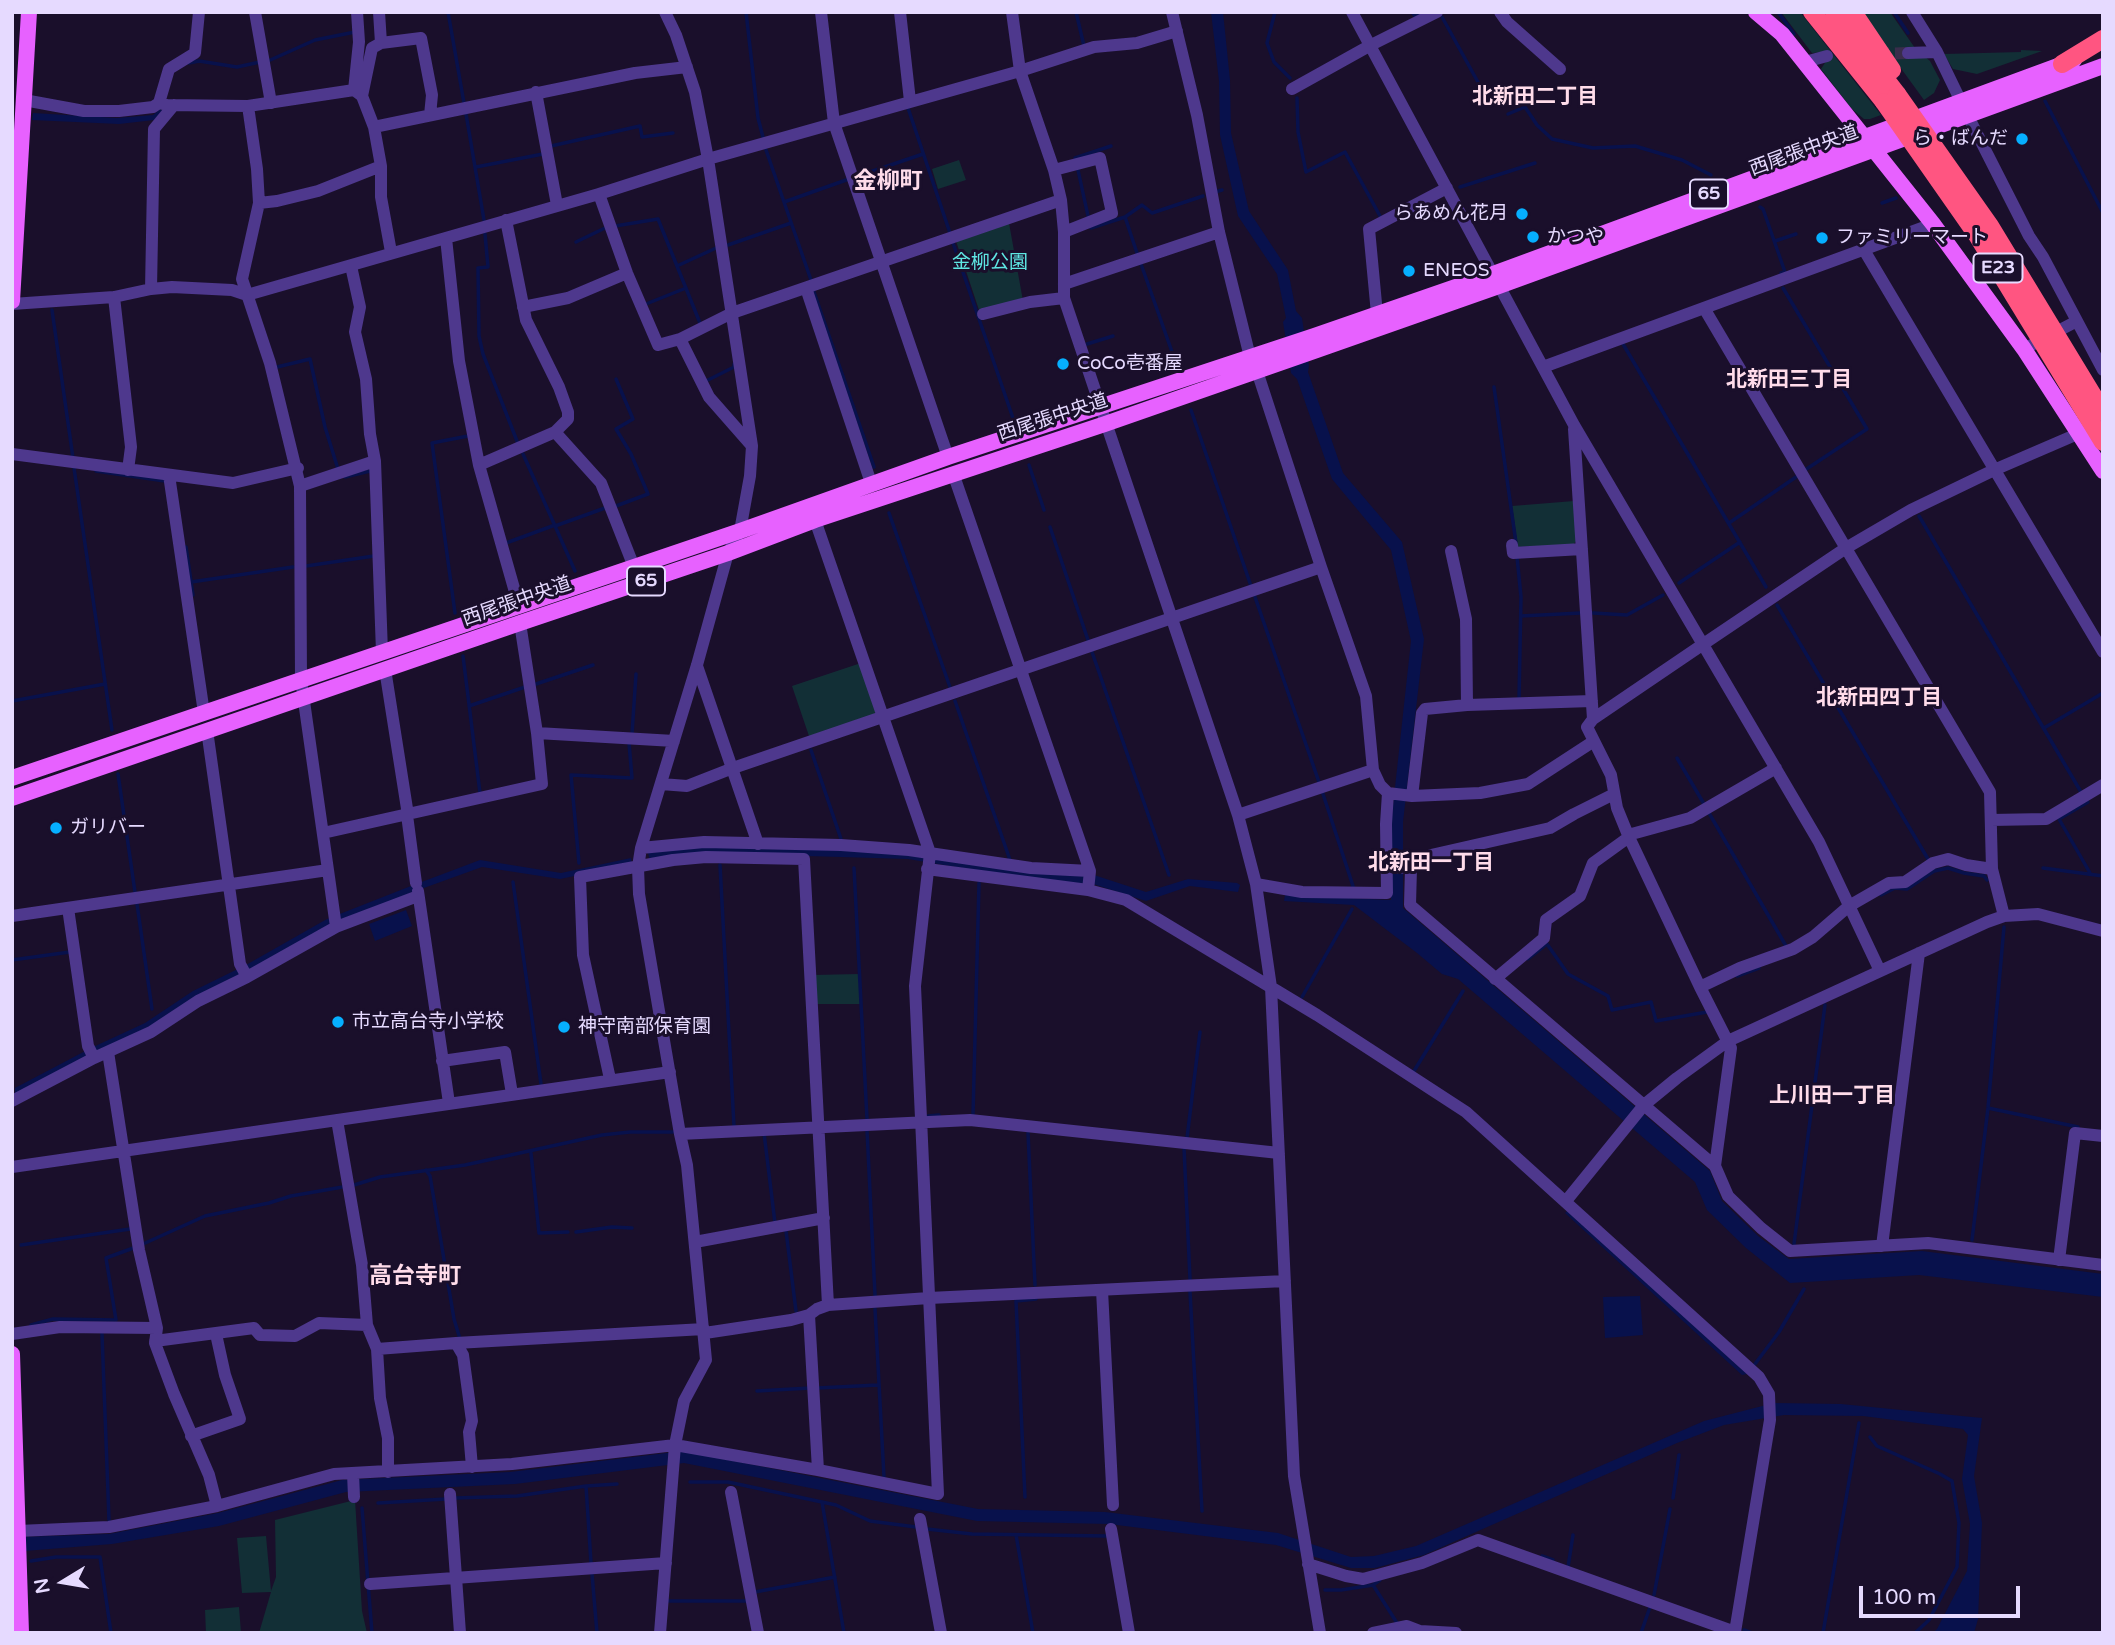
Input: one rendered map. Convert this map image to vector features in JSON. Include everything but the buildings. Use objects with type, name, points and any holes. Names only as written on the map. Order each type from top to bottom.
[{"type":"highway","name":"E23","points":[[1812,12],[1895,94],[2103,442]]},
{"type":"highway","name":"E23","points":[[1834,12],[1960,182],[2103,412]]},
{"type":"highway","points":[[1853,12],[1895,94]]},
{"type":"highway","points":[[2062,64],[2103,39]]},
{"type":"main road","points":[[12,302],[16,183],[29,12]]},
{"type":"main road","points":[[1756,12],[1782,34],[1933,224],[2024,349],[2103,471]]},
{"type":"main road","name":"西尾張中央道","points":[[1964,108],[2062,64],[2103,49]]},
{"type":"main road","name":"西尾張中央道","points":[[12,778],[382,652],[728,553],[815,520],[1105,424],[1254,364],[1496,280],[1964,108],[2103,66]]},
{"type":"main road","name":"西尾張中央道","points":[[1315,343],[1377,314],[1496,280]]},
{"type":"main road","name":"西尾張中央道","points":[[12,798],[385,669],[634,567],[871,483],[1099,407],[1254,364]]},
{"type":"main road","points":[[12,1354],[18,1532],[16,1606],[21,1633]]},
{"type":"street","points":[[151,289],[154,129],[165,104],[169,69],[195,54],[199,12]]},
{"type":"street","points":[[255,12],[271,103]]},
{"type":"street","points":[[357,12],[358,93],[374,127],[391,253]]},
{"type":"street","points":[[379,12],[381,43]]},
{"type":"street","points":[[660,1633],[675,1448],[684,1401],[706,1360],[687,1165],[639,894],[638,867],[641,848],[728,553],[740,531],[750,476],[752,446],[708,159],[695,92],[676,35],[665,12]]},
{"type":"street","points":[[821,12],[834,123],[948,457]]},
{"type":"street","points":[[900,12],[910,101]]},
{"type":"street","points":[[1013,12],[1020,71],[1054,170],[1061,200],[1064,298],[1238,815],[1256,884],[1271,987],[1294,1476],[1320,1633]]},
{"type":"street","points":[[1172,12],[1198,115],[1219,232],[1254,364],[1366,696],[1373,770],[1380,785],[1390,794],[1410,796],[1480,793],[1528,784],[1594,741]]},
{"type":"street","points":[[1352,12],[1574,425],[1819,842],[1880,971]]},
{"type":"street","points":[[1292,89],[1437,12]]},
{"type":"street","points":[[1500,12],[1507,22],[1560,69]]},
{"type":"street","points":[[1912,12],[1937,51],[1964,108],[2103,370]]},
{"type":"street","points":[[12,302],[114,296],[172,287],[232,290],[247,295],[599,194],[708,159],[1020,71],[1094,47],[1137,43],[1177,31]]},
{"type":"street","points":[[358,93],[372,48],[381,43],[421,38],[432,95],[430,115]]},
{"type":"street","points":[[1908,52],[1937,51]]},
{"type":"street","points":[[1805,62],[1827,55]]},
{"type":"street","points":[[374,127],[635,73],[687,67]]},
{"type":"street","points":[[536,92],[557,205]]},
{"type":"street","points":[[21,119],[84,111],[119,111],[165,104],[248,106],[358,93]]},
{"type":"street","points":[[248,106],[259,203],[242,279],[270,363],[298,468],[301,680],[335,922]]},
{"type":"street","points":[[1054,170],[1100,158],[1112,213],[1064,232]]},
{"type":"street","points":[[259,203],[318,191],[381,166]]},
{"type":"street","points":[[1377,314],[1369,229],[1447,188]]},
{"type":"street","points":[[599,194],[627,273],[658,345],[680,339],[732,313],[1061,200]]},
{"type":"street","points":[[479,465],[555,432],[568,419],[559,387],[526,320],[506,220]]},
{"type":"street","points":[[1543,367],[1933,224]]},
{"type":"street","points":[[1064,284],[1219,232]]},
{"type":"street","points":[[323,833],[542,784],[519,614],[479,465],[459,362],[446,238]]},
{"type":"street","points":[[1864,250],[2103,652]]},
{"type":"street","points":[[351,266],[360,307],[355,332],[366,379],[375,461],[382,652]]},
{"type":"street","points":[[523,307],[568,298],[627,273]]},
{"type":"street","points":[[806,288],[871,483]]},
{"type":"street","points":[[114,296],[131,447],[128,470]]},
{"type":"street","points":[[983,314],[1030,302],[1064,298]]},
{"type":"street","points":[[1704,308],[1990,792],[1992,869],[2004,916]]},
{"type":"street","points":[[2024,349],[2077,321]]},
{"type":"street","points":[[680,339],[709,397],[752,446]]},
{"type":"street","points":[[1590,723],[1846,548],[1911,510],[1994,470],[2103,423]]},
{"type":"street","points":[[1574,425],[1592,701],[1590,723],[1594,741],[1611,775],[1617,808],[1629,836],[1731,1048],[1715,1166]]},
{"type":"street","points":[[555,432],[601,483],[634,567]]},
{"type":"street","points":[[12,454],[233,483],[298,468]]},
{"type":"street","points":[[300,485],[375,461]]},
{"type":"street","points":[[953,473],[1021,669],[1089,880]]},
{"type":"street","points":[[169,475],[204,713]]},
{"type":"street","points":[[18,1532],[109,1527],[217,1506],[334,1474],[476,1467],[675,1448],[818,1470],[938,1494],[915,986],[929,861],[815,520]]},
{"type":"street","points":[[1512,545],[1513,553],[1582,549]]},
{"type":"street","points":[[1451,551],[1466,620],[1467,705]]},
{"type":"street","points":[[661,784],[687,786],[1321,567]]},
{"type":"street","points":[[697,665],[758,844]]},
{"type":"street","points":[[385,669],[449,1103]]},
{"type":"street","points":[[1410,796],[1422,713],[1426,709],[1592,701]]},
{"type":"street","points":[[207,730],[229,886],[245,972]]},
{"type":"street","points":[[537,733],[674,741]]},
{"type":"street","points":[[1495,979],[1544,938],[1546,920],[1580,896],[1593,863],[1629,836],[1690,818],[1776,768]]},
{"type":"street","points":[[1238,815],[1373,770]]},
{"type":"street","points":[[1991,820],[2046,819],[2103,785]]},
{"type":"street","points":[[1256,884],[1302,891],[1387,893],[1390,794]]},
{"type":"street","points":[[1615,794],[1550,828],[1431,855],[1415,863],[1411,868],[1410,905],[1715,1166],[1728,1196],[1790,1251],[1928,1243],[2103,1265]]},
{"type":"street","points":[[641,848],[704,842],[841,845],[909,850],[929,861],[1032,884],[1089,880]]},
{"type":"street","points":[[610,1079],[583,955],[580,877],[706,857],[804,859],[828,1305]]},
{"type":"street","points":[[1700,987],[1740,968],[1793,949],[1813,937],[1849,906],[1889,883],[1905,883],[1933,863],[1948,859],[1992,869]]},
{"type":"street","points":[[929,861],[1031,868],[1089,880],[1271,987],[1466,1112],[1759,1377],[1769,1394],[1770,1420],[1735,1632],[1478,1540],[1422,1563],[1363,1578],[1346,1576],[1307,1562]]},
{"type":"street","points":[[1386,867],[1411,868]]},
{"type":"street","points":[[12,916],[327,870]]},
{"type":"street","points":[[12,1101],[92,1053],[108,1052],[151,1032],[198,1000],[335,922],[417,890]]},
{"type":"street","points":[[68,908],[92,1053]]},
{"type":"street","points":[[1566,1201],[1643,1107],[1728,1041],[2004,916],[2038,914],[2103,930]]},
{"type":"street","points":[[1882,1245],[1919,953]]},
{"type":"street","points":[[108,1052],[138,1247],[156,1335],[191,1436],[209,1475],[217,1506]]},
{"type":"street","points":[[442,1061],[505,1052],[512,1094]]},
{"type":"street","points":[[12,1167],[670,1072]]},
{"type":"street","points":[[337,1120],[362,1265],[367,1325],[377,1349],[380,1398],[388,1438],[388,1472]]},
{"type":"street","points":[[680,1134],[970,1120],[1279,1153]]},
{"type":"street","points":[[2059,1260],[2075,1133],[2103,1136]]},
{"type":"street","points":[[695,1241],[824,1219]]},
{"type":"street","points":[[377,1349],[459,1342],[704,1331],[809,1315],[828,1305],[1284,1281]]},
{"type":"street","points":[[1102,1290],[1113,1505]]},
{"type":"street","points":[[809,1315],[818,1470]]},
{"type":"street","points":[[12,1334],[60,1327],[156,1335],[216,1334],[254,1328],[260,1335],[295,1336],[319,1323],[367,1325]]},
{"type":"street","points":[[191,1436],[240,1419],[225,1375],[216,1334]]},
{"type":"street","points":[[459,1342],[463,1354],[472,1421],[469,1432],[476,1467]]},
{"type":"street","points":[[353,1475],[354,1495]]},
{"type":"street","points":[[731,1492],[758,1633]]},
{"type":"street","points":[[450,1494],[460,1633]]},
{"type":"street","points":[[920,1519],[941,1633]]},
{"type":"street","points":[[1111,1529],[1129,1633]]},
{"type":"street","points":[[370,1584],[666,1563]]},
{"type":"street","points":[[1373,1633],[1407,1626],[1420,1631],[1456,1633]]},
{"type":"green space","points":[[1781,12],[1800,12],[1881,115],[1864,119],[1852,109],[1821,69],[1828,58],[1824,52],[1812,53]]},
{"type":"green space","points":[[1860,12],[1890,12],[1915,48],[1930,61],[1940,80],[1934,93],[1924,100]]},
{"type":"green space","points":[[2042,51],[1977,74],[1953,69],[1944,54],[2021,52]]},
{"type":"green space","points":[[959,160],[966,180],[938,189],[932,169]]},
{"type":"green space","name":"金柳公園","points":[[1009,223],[1023,301],[980,313],[956,241]]},
{"type":"green space","points":[[1574,501],[1577,540],[1573,545],[1518,547],[1512,506]]},
{"type":"green space","points":[[861,663],[876,709],[874,716],[810,739],[792,686]]},
{"type":"green space","points":[[859,974],[860,1004],[814,1004],[813,975]]},
{"type":"green space","points":[[355,1500],[362,1611],[367,1633],[259,1633],[271,1592],[242,1593],[237,1538],[266,1536],[271,1591],[276,1577],[275,1520]]},
{"type":"green space","points":[[239,1607],[241,1633],[206,1633],[205,1610]]},
{"type":"shaded area","points":[[1211,12],[1223,12],[1230,80],[1231,133],[1249,211],[1288,270],[1296,311],[1302,318],[1308,372],[1343,473],[1402,542],[1424,639],[1403,822],[1403,908],[1710,1171],[1722,1201],[1758,1236],[1789,1259],[1922,1251],[2103,1274],[2103,1297],[1919,1275],[1790,1283],[1746,1248],[1707,1210],[1695,1182],[1458,979],[1442,974],[1354,905],[1284,901],[1285,895],[1391,900],[1391,824],[1411,641],[1391,550],[1332,479],[1297,379],[1291,373],[1283,322],[1286,318],[1277,274],[1238,216],[1220,135],[1219,81]]},
{"type":"shaded area","points":[[160,109],[163,111],[154,120],[119,124],[32,120],[33,113],[117,118],[153,115]]},
{"type":"shaded area","points":[[706,846],[909,853],[1094,875],[1146,892],[1188,879],[1240,885],[1238,892],[1190,886],[1146,901],[1093,884],[1034,880],[908,859],[706,853],[650,861],[648,853]]},
{"type":"shaded area","points":[[631,858],[632,864],[560,879],[482,867],[410,893],[15,1095],[15,1088],[145,1023],[193,991],[246,965],[327,919],[411,886],[480,860],[561,873]]},
{"type":"shaded area","points":[[406,910],[412,926],[375,941],[369,924]]},
{"type":"shaded area","points":[[1568,1210],[1747,1374],[1742,1375],[1565,1213]]},
{"type":"shaded area","points":[[1640,1296],[1643,1335],[1605,1338],[1603,1297]]},
{"type":"shaded area","points":[[1774,1403],[1841,1404],[1982,1418],[1974,1476],[1982,1523],[1978,1619],[1974,1633],[1933,1633],[1967,1571],[1970,1524],[1962,1479],[1968,1435],[1963,1429],[1863,1416],[1784,1415],[1724,1425],[1677,1443],[1424,1555],[1375,1568],[1351,1568],[1276,1545],[1109,1524],[977,1521],[684,1463],[515,1484],[346,1492],[219,1526],[112,1544],[12,1552],[19,1537],[109,1534],[218,1513],[342,1480],[510,1472],[683,1451],[978,1509],[1105,1512],[1278,1533],[1351,1557],[1374,1556],[1416,1546],[1704,1421]]},
{"type":"waterway","points":[[448,12],[464,103]]},
{"type":"waterway","points":[[746,12],[758,118],[763,137]]},
{"type":"waterway","points":[[1076,12],[1084,46]]},
{"type":"waterway","points":[[1275,12],[1267,43],[1274,62],[1290,78]]},
{"type":"waterway","points":[[1412,12],[1415,16],[1422,12]]},
{"type":"waterway","points":[[1778,12],[1794,34]]},
{"type":"waterway","points":[[1894,12],[1908,33]]},
{"type":"waterway","points":[[1442,17],[1484,93]]},
{"type":"waterway","points":[[268,61],[315,40],[355,32]]},
{"type":"waterway","points":[[189,63],[199,61],[237,67],[260,62]]},
{"type":"waterway","points":[[1297,98],[1298,132],[1306,172],[1345,152],[1380,216]]},
{"type":"waterway","points":[[2045,101],[2103,213]]},
{"type":"waterway","points":[[1508,114],[1525,107],[1537,125],[1552,139],[1593,148],[1635,146],[1682,160],[1711,175]]},
{"type":"waterway","points":[[908,108],[950,233]]},
{"type":"waterway","points":[[466,114],[484,220]]},
{"type":"waterway","points":[[551,146],[640,126],[642,137],[673,133]]},
{"type":"waterway","points":[[1075,158],[1111,146]]},
{"type":"waterway","points":[[766,150],[811,280]]},
{"type":"waterway","points":[[476,167],[543,154]]},
{"type":"waterway","points":[[858,176],[923,154]]},
{"type":"waterway","points":[[1460,187],[1535,163]]},
{"type":"waterway","points":[[1078,170],[1088,216]]},
{"type":"waterway","points":[[784,202],[849,179]]},
{"type":"waterway","points":[[1215,192],[1222,190]]},
{"type":"waterway","points":[[1091,228],[1125,217],[1142,205],[1152,213],[1203,196]]},
{"type":"waterway","points":[[1882,203],[1896,198]]},
{"type":"waterway","points":[[1760,207],[1785,272],[1781,273]]},
{"type":"waterway","points":[[1125,217],[1137,253]]},
{"type":"waterway","points":[[615,226],[658,219],[700,323]]},
{"type":"waterway","points":[[728,245],[791,223]]},
{"type":"waterway","points":[[576,242],[607,227]]},
{"type":"waterway","points":[[485,234],[488,267],[478,268],[479,336],[483,354],[517,441]]},
{"type":"waterway","points":[[1775,241],[1796,234]]},
{"type":"waterway","points":[[953,243],[1015,424]]},
{"type":"waterway","points":[[677,266],[716,248]]},
{"type":"waterway","points":[[1141,264],[1177,366]]},
{"type":"waterway","points":[[646,304],[686,288]]},
{"type":"waterway","points":[[1783,288],[1867,429],[1805,470]]},
{"type":"waterway","points":[[814,292],[874,467]]},
{"type":"waterway","points":[[52,310],[73,458]]},
{"type":"waterway","points":[[1087,344],[1113,336]]},
{"type":"waterway","points":[[1623,344],[1766,587]]},
{"type":"waterway","points":[[277,367],[310,359],[325,427],[338,469]]},
{"type":"waterway","points":[[706,381],[734,367],[734,364]]},
{"type":"waterway","points":[[616,379],[633,419],[616,429],[631,454],[648,494],[616,506]]},
{"type":"waterway","points":[[1494,387],[1516,543]]},
{"type":"waterway","points":[[1191,410],[1251,586]]},
{"type":"waterway","points":[[455,613],[432,443],[468,436]]},
{"type":"waterway","points":[[523,454],[575,571]]},
{"type":"waterway","points":[[1029,465],[1044,510]]},
{"type":"waterway","points":[[74,468],[112,730]]},
{"type":"waterway","points":[[96,471],[165,481]]},
{"type":"waterway","points":[[345,477],[371,472]]},
{"type":"waterway","points":[[1729,523],[1796,477]]},
{"type":"waterway","points":[[555,526],[605,508]]},
{"type":"waterway","points":[[889,513],[951,690]]},
{"type":"waterway","points":[[1919,516],[2081,792]]},
{"type":"waterway","points":[[506,543],[555,525]]},
{"type":"waterway","points":[[1050,527],[1089,643]]},
{"type":"waterway","points":[[1679,583],[1740,542]]},
{"type":"waterway","points":[[186,547],[193,595]]},
{"type":"waterway","points":[[306,566],[374,556]]},
{"type":"waterway","points":[[1517,557],[1521,597],[1519,699]]},
{"type":"waterway","points":[[191,582],[293,567]]},
{"type":"waterway","points":[[1593,613],[1627,615],[1663,595]]},
{"type":"waterway","points":[[1255,597],[1320,785]]},
{"type":"waterway","points":[[1777,605],[1928,859]]},
{"type":"waterway","points":[[1521,616],[1581,613]]},
{"type":"waterway","points":[[1092,652],[1169,875]]},
{"type":"waterway","points":[[463,656],[480,793]]},
{"type":"waterway","points":[[536,684],[593,665]]},
{"type":"waterway","points":[[632,734],[636,674]]},
{"type":"waterway","points":[[12,701],[105,684]]},
{"type":"waterway","points":[[469,706],[525,687]]},
{"type":"waterway","points":[[2044,728],[2103,693]]},
{"type":"waterway","points":[[955,701],[1010,860]]},
{"type":"waterway","points":[[579,863],[571,775],[632,778],[629,743]]},
{"type":"waterway","points":[[811,750],[841,839]]},
{"type":"waterway","points":[[1677,758],[1704,804]]},
{"type":"waterway","points":[[118,774],[135,892]]},
{"type":"waterway","points":[[1322,791],[1354,889]]},
{"type":"waterway","points":[[2088,802],[2059,819],[2090,873]]},
{"type":"waterway","points":[[1709,813],[1786,946]]},
{"type":"waterway","points":[[720,865],[734,1126]]},
{"type":"waterway","points":[[854,868],[867,1119]]},
{"type":"waterway","points":[[1881,895],[1895,888],[1907,889],[1934,871],[1948,868],[1984,876],[1987,880]]},
{"type":"waterway","points":[[2043,868],[2103,876]]},
{"type":"waterway","points":[[513,882],[541,1084]]},
{"type":"waterway","points":[[973,1115],[979,883]]},
{"type":"waterway","points":[[137,904],[152,1009]]},
{"type":"waterway","points":[[1302,997],[1352,909]]},
{"type":"waterway","points":[[1972,1240],[1988,1108],[2004,927]]},
{"type":"waterway","points":[[1528,959],[1547,944],[1568,974],[1608,996],[1612,1010],[1651,1002],[1656,1021],[1707,1012]]},
{"type":"waterway","points":[[12,960],[71,954]]},
{"type":"waterway","points":[[1737,976],[1759,968]]},
{"type":"waterway","points":[[1414,1071],[1463,991]]},
{"type":"waterway","points":[[1794,1244],[1825,1005]]},
{"type":"waterway","points":[[1187,1138],[1200,1032]]},
{"type":"waterway","points":[[1988,1108],[2078,1127]]},
{"type":"waterway","points":[[928,1116],[939,1115]]},
{"type":"waterway","points":[[867,1130],[875,1295]]},
{"type":"waterway","points":[[143,1244],[205,1216],[354,1185],[380,1177],[465,1165],[602,1135],[673,1132]]},
{"type":"waterway","points":[[764,1133],[775,1223]]},
{"type":"waterway","points":[[1028,1133],[1035,1285]]},
{"type":"waterway","points":[[1184,1148],[1190,1279]]},
{"type":"waterway","points":[[531,1153],[539,1233],[568,1232]]},
{"type":"waterway","points":[[426,1170],[430,1176],[454,1319],[460,1339]]},
{"type":"waterway","points":[[576,1232],[612,1227],[632,1228]]},
{"type":"waterway","points":[[21,1245],[130,1229]]},
{"type":"waterway","points":[[786,1231],[796,1311]]},
{"type":"waterway","points":[[31,1325],[53,1319],[116,1320],[106,1258],[136,1247]]},
{"type":"waterway","points":[[1755,1364],[1779,1332],[1804,1289]]},
{"type":"waterway","points":[[1190,1292],[1202,1511]]},
{"type":"waterway","points":[[1025,1497],[1016,1301],[1036,1299]]},
{"type":"waterway","points":[[875,1309],[884,1477]]},
{"type":"waterway","points":[[102,1334],[109,1520]]},
{"type":"waterway","points":[[817,1388],[878,1385]]},
{"type":"waterway","points":[[757,1391],[810,1388]]},
{"type":"waterway","points":[[1823,1633],[1859,1423]]},
{"type":"waterway","points":[[1870,1437],[1877,1446],[1952,1481],[1959,1523],[1957,1567],[1929,1620],[1915,1633]]},
{"type":"waterway","points":[[1673,1498],[1679,1455]]},
{"type":"waterway","points":[[690,1482],[728,1482],[836,1505],[870,1521],[916,1527]]},
{"type":"waterway","points":[[455,1498],[517,1496],[617,1484]]},
{"type":"waterway","points":[[586,1486],[591,1563]]},
{"type":"waterway","points":[[378,1503],[446,1499]]},
{"type":"waterway","points":[[822,1502],[844,1633]]},
{"type":"waterway","points":[[362,1508],[372,1633]]},
{"type":"waterway","points":[[1654,1595],[1670,1509]]},
{"type":"waterway","points":[[927,1529],[972,1534],[1107,1536]]},
{"type":"waterway","points":[[1016,1535],[1033,1633]]},
{"type":"waterway","points":[[1568,1567],[1573,1535]]},
{"type":"waterway","points":[[1542,1556],[1553,1560]]},
{"type":"waterway","points":[[31,1561],[56,1557],[100,1557],[111,1633]]},
{"type":"waterway","points":[[592,1574],[597,1633]]},
{"type":"waterway","points":[[755,1592],[835,1577]]},
{"type":"waterway","points":[[1325,1590],[1373,1585],[1380,1580]]},
{"type":"waterway","points":[[1373,1585],[1397,1623]]},
{"type":"waterway","points":[[668,1601],[747,1601]]},
{"type":"waterway","points":[[1641,1633],[1650,1607]]},
{"type":"waterway","points":[[1744,1630],[1752,1633]]},
{"type":"tunnel","points":[[1877,54],[1908,53]]},
{"type":"place","name":"ら・ばんだ","points":[[2022,139]]},
{"type":"place","name":"らあめん花月","points":[[1522,214]]},
{"type":"place","name":"かつや","points":[[1533,237]]},
{"type":"place","name":"ファミリーマート","points":[[1822,238]]},
{"type":"place","name":"ENEOS","points":[[1409,271]]},
{"type":"place","name":"CoCo壱番屋","points":[[1063,364]]},
{"type":"place","name":"ガリバー","points":[[56,828]]},
{"type":"place","name":"市立高台寺小学校","points":[[338,1022]]},
{"type":"place","name":"神守南部保育園","points":[[564,1027]]},
{"type":"district","name":"北新田二丁目","points":[[1535,97]]},
{"type":"district","name":"金柳町","points":[[888,182]]},
{"type":"district","name":"北新田三丁目","points":[[1789,380]]},
{"type":"district","name":"北新田四丁目","points":[[1879,698]]},
{"type":"district","name":"北新田一丁目","points":[[1431,863]]},
{"type":"district","name":"上川田一丁目","points":[[1832,1096]]},
{"type":"district","name":"高台寺町","points":[[415,1277]]}]
